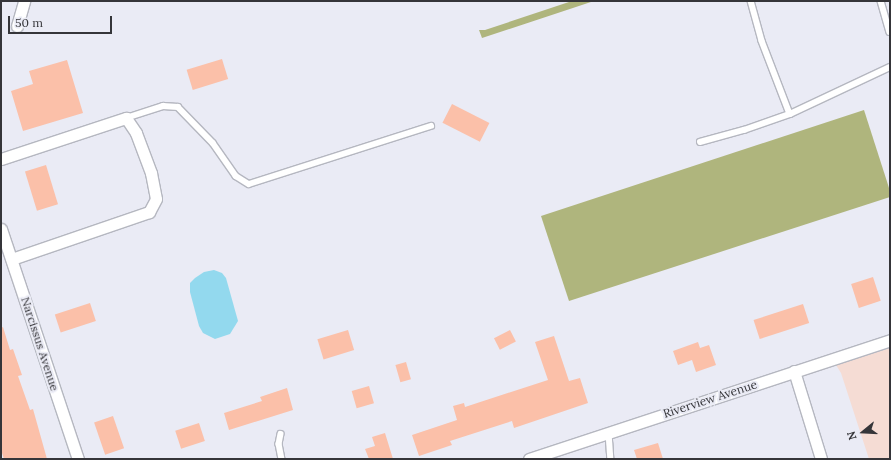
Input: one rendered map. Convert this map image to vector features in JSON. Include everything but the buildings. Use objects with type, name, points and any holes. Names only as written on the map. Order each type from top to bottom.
[{"type":"street","points":[[17,26],[24,1]]},
{"type":"street","points":[[1,159],[126,118],[136,133],[151,173],[156,199],[149,212],[12,259]]},
{"type":"street","name":"Narcissus Avenue","points":[[1,229],[78,459]]},
{"type":"street","name":"Riverview Avenue","points":[[529,459],[890,340]]},
{"type":"street","points":[[794,371],[821,459]]},
{"type":"lane","points":[[752,1],[762,41],[790,114]]},
{"type":"lane","points":[[881,1],[890,32]]},
{"type":"lane","points":[[700,142],[744,130],[790,114],[890,67]]},
{"type":"lane","points":[[126,118],[163,106],[178,107],[212,143],[236,176],[249,184],[431,126]]},
{"type":"lane","points":[[609,433],[611,459]]},
{"type":"lane","points":[[281,434],[279,444],[282,459]]},
{"type":"shaded area","points":[[890,348],[890,459],[869,459],[841,373],[836,365]]},
{"type":"green space","points":[[572,1],[594,1],[482,38],[479,30],[485,30]]},
{"type":"green space","points":[[864,110],[890,191],[890,197],[569,301],[541,216]]},
{"type":"water","points":[[214,270],[222,273],[226,278],[238,321],[230,334],[215,339],[203,333],[199,326],[190,292],[190,283],[195,278],[204,272]]}]
